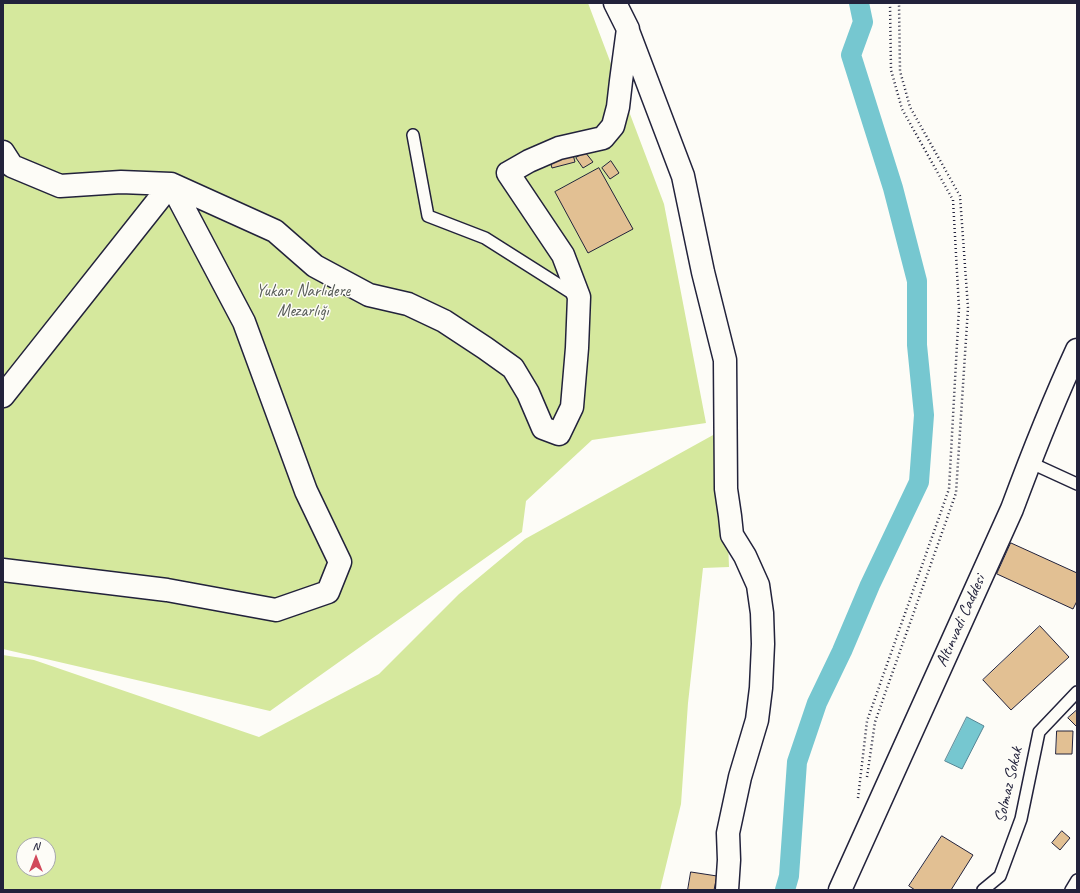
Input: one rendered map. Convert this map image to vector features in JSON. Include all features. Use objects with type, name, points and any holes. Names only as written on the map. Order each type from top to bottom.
[{"type":"street","points":[[615,3],[628,29],[684,176],[703,272],[725,360],[726,489],[732,535],[745,556],[758,585],[762,613],[763,644],[761,688],[757,720],[740,777],[728,833],[729,860],[727,890]]},
{"type":"street","points":[[3,152],[12,166],[60,186],[121,182],[171,184],[275,231],[315,266],[369,295],[408,304],[444,321],[513,368],[528,393],[543,428],[559,434],[572,407],[577,348],[579,297],[563,255],[508,173],[529,161],[559,148],[603,138],[613,126],[618,107],[620,81],[628,29]]},
{"type":"street","points":[[3,396],[171,184]]},
{"type":"street","points":[[3,570],[167,590],[276,610],[328,592],[340,562],[306,491],[244,322],[171,184]]},
{"type":"street","name":"Altınvadi Caddesi","points":[[840,890],[1012,509],[1060,385],[1077,350]]},
{"type":"lane","points":[[413,136],[428,216],[485,238],[579,297]]},
{"type":"lane","points":[[1029,462],[1077,484]]},
{"type":"lane","name":"Solmaz Sokak","points":[[983,890],[1000,876],[1021,819],[1039,732],[1077,692]]},
{"type":"lane","points":[[1072,890],[1077,880]]},
{"type":"path","points":[[858,798],[867,721],[949,489],[959,308],[953,200],[902,109],[891,70],[890,3]]},
{"type":"path","points":[[867,777],[875,722],[956,493],[968,308],[960,196],[910,107],[900,71],[899,3]]},
{"type":"green space","name":"Yukarı Narlıdere Mezarlığı","points":[[3,3],[588,3],[664,204],[706,423],[592,440],[526,501],[522,532],[270,711],[3,649]]},
{"type":"green space","points":[[724,429],[729,567],[703,568],[688,703],[681,804],[660,890],[3,890],[3,655],[34,660],[259,737],[379,674],[459,594],[525,539]]},
{"type":"water","points":[[967,717],[984,726],[962,769],[945,761]]},
{"type":"building","points":[[572,151],[575,162],[552,168],[549,157]]},
{"type":"building","points":[[585,152],[593,162],[583,168],[576,158]]},
{"type":"building","points":[[611,161],[619,173],[610,179],[602,168]]},
{"type":"building","points":[[599,168],[633,229],[588,253],[555,192]]},
{"type":"building","points":[[1011,543],[1077,573],[1077,601],[1073,609],[997,574]]},
{"type":"building","points":[[1040,626],[1069,657],[1011,710],[983,680]]},
{"type":"building","points":[[1077,710],[1077,727],[1068,718]]},
{"type":"building","points":[[1057,731],[1073,731],[1072,754],[1056,754]]},
{"type":"building","points":[[1062,831],[1070,838],[1060,850],[1052,843]]},
{"type":"building","points":[[942,836],[973,855],[951,890],[915,890],[909,886]]},
{"type":"building","points":[[691,872],[717,876],[714,890],[688,890]]},
{"type":"waterway","points":[[785,890],[789,876],[797,762],[817,703],[842,651],[870,585],[919,482],[924,415],[917,345],[917,281],[893,188],[851,55],[863,22],[859,3]]}]
